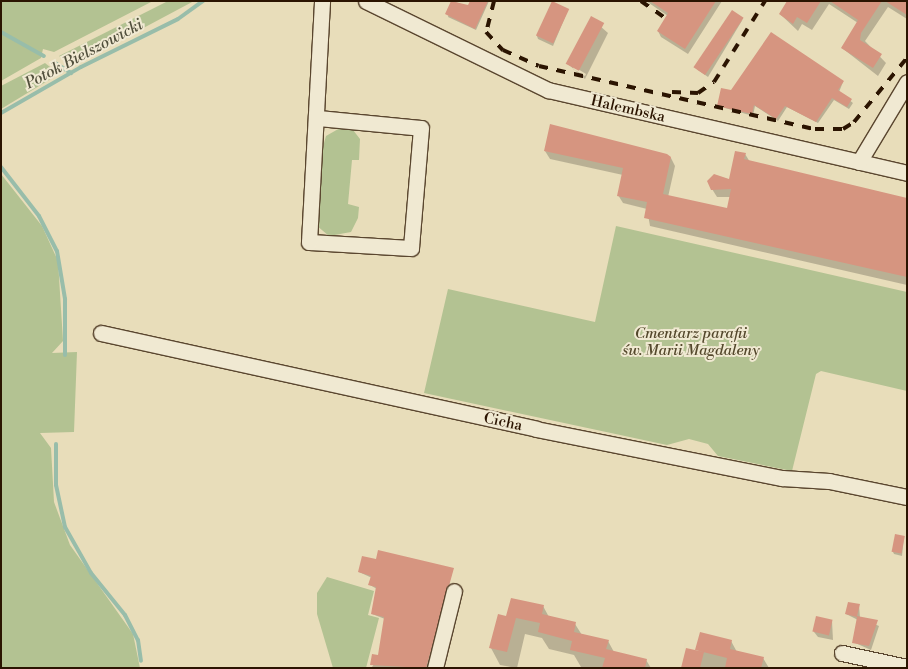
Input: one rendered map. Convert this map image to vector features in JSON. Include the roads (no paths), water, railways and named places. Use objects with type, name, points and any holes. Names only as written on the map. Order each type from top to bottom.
[{"type":"street","points":[[318,118],[421,128],[410,248],[309,242],[318,118],[322,1]]},
{"type":"street","name":"Halembska","points":[[366,1],[548,90],[907,172]]},
{"type":"street","points":[[859,162],[907,82]]},
{"type":"street","name":"Cicha","points":[[101,333],[527,427],[782,478],[829,480],[907,497]]},
{"type":"street","points":[[435,668],[454,591]]},
{"type":"street","points":[[842,653],[907,667]]},
{"type":"waterway","name":"Potok Bielszowicki","points":[[1,113],[81,67],[178,19],[203,1]]},
{"type":"waterway","points":[[1,32],[44,56]]},
{"type":"waterway","points":[[55,63],[71,73]]},
{"type":"waterway","points":[[1,167],[39,216],[57,251],[65,299],[65,355]]},
{"type":"waterway","points":[[56,444],[56,485],[65,527],[91,573],[125,615],[138,640],[141,661]]},
{"type":"railway","points":[[494,1],[486,32],[503,50],[539,66],[815,129],[843,129],[854,122],[907,58]]},
{"type":"railway","points":[[641,1],[664,17]]},
{"type":"railway","points":[[672,92],[698,93],[714,82],[765,1]]},
{"type":"park label","name":"Cmentarz parafii św. Marii Magdaleny","points":[[691,342]]}]
